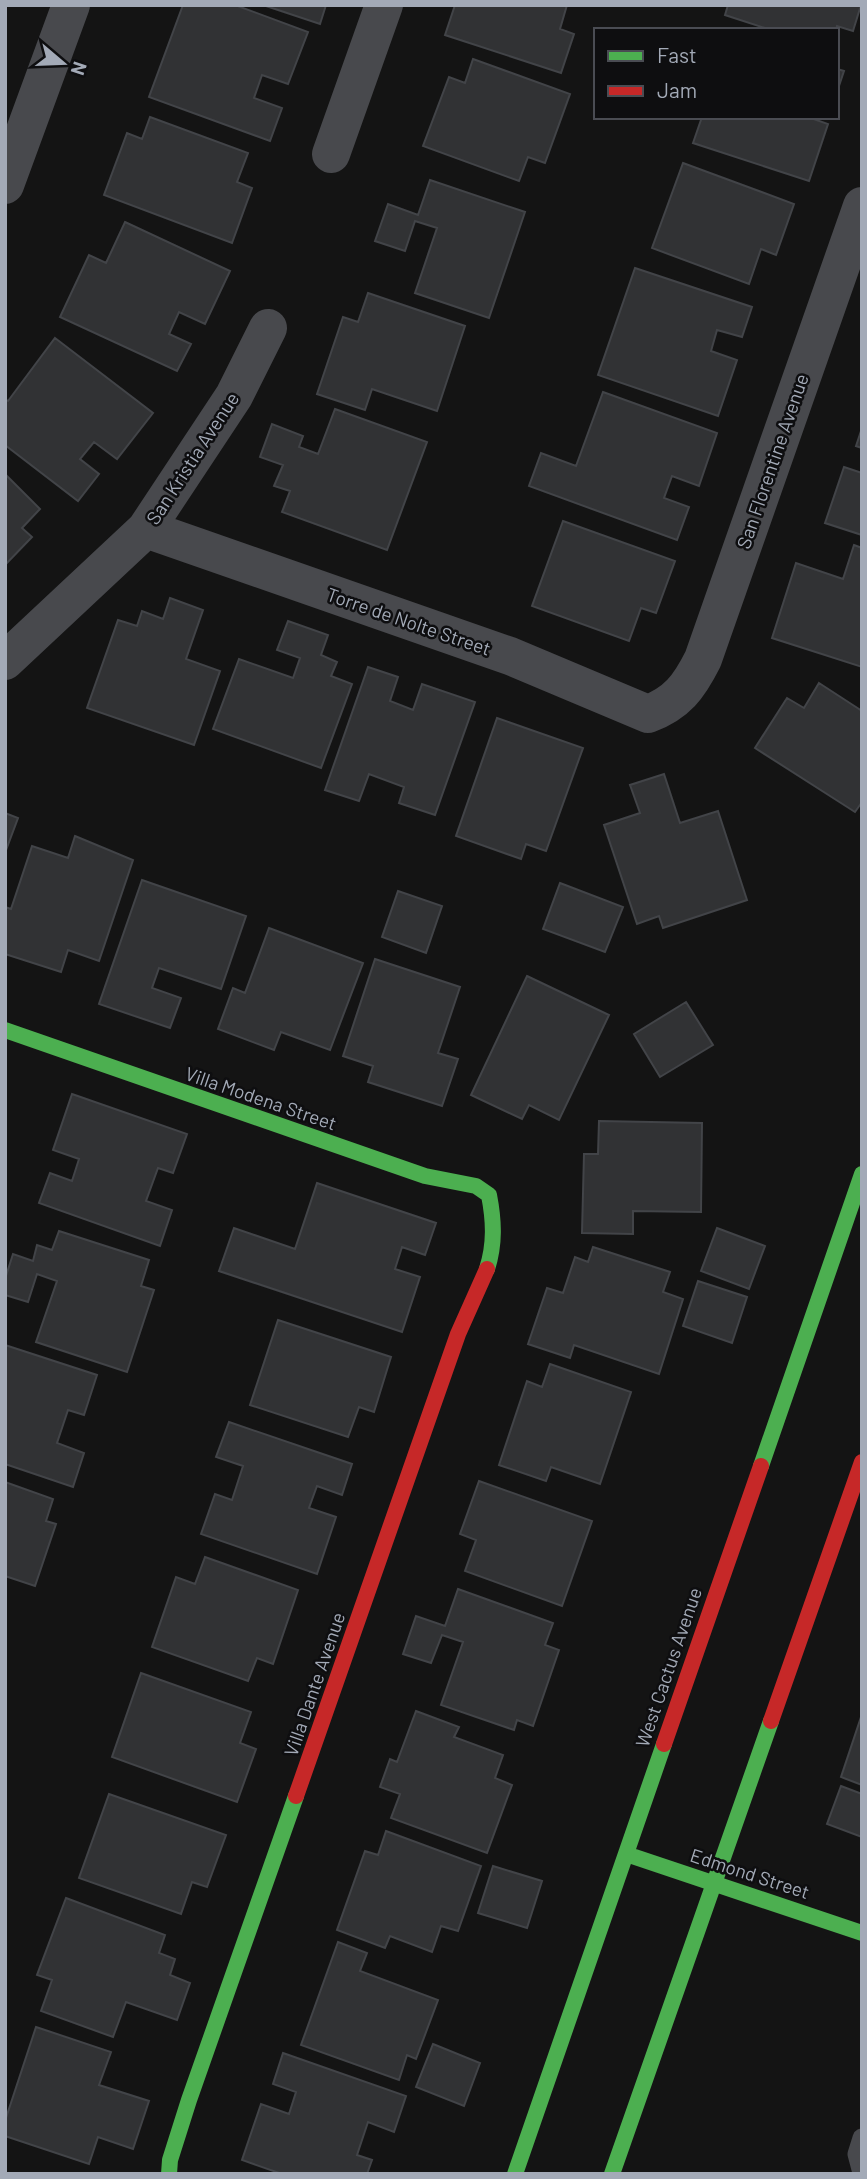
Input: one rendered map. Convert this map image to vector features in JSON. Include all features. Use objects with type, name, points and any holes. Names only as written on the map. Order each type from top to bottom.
[{"type":"main road","name":"Villa Modena Street","points":[[5,1030],[425,1177],[476,1186],[489,1195],[492,1209]]},
{"type":"main road","name":"West Cactus Avenue","points":[[515,2174],[862,1174]]},
{"type":"main road","name":"Villa Dante Avenue","points":[[169,2174],[170,2160],[190,2100],[458,1334],[491,1263],[496,1245],[492,1209]]},
{"type":"main road","points":[[612,2174],[862,1462]]},
{"type":"main road","name":"Edmond Street","points":[[626,1854],[862,1933]]},
{"type":"street","points":[[5,185],[71,5]]},
{"type":"street","points":[[331,154],[384,5]]},
{"type":"street","name":"San Florentine Avenue","points":[[667,707],[688,689],[703,659],[862,206]]},
{"type":"street","name":"San Kristia Avenue","points":[[5,661],[146,529],[234,396],[268,328]]},
{"type":"street","name":"Torre de Nolte Street","points":[[146,529],[510,656],[648,714],[667,707]]},
{"type":"lane","points":[[862,2138],[857,2154],[862,2173]]},
{"type":"building","points":[[183,5],[235,5],[308,32],[288,84],[262,75],[254,98],[282,108],[270,141],[149,97]]},
{"type":"building","points":[[263,5],[326,5],[320,24]]},
{"type":"building","points":[[455,5],[567,5],[560,29],[574,34],[561,73],[445,35]]},
{"type":"building","points":[[728,5],[861,5],[853,31],[837,26],[765,28],[725,15]]},
{"type":"building","points":[[473,59],[570,94],[545,163],[528,157],[519,181],[423,146],[449,77],[465,83]]},
{"type":"building","points":[[839,70],[844,71],[839,86]]},
{"type":"building","points":[[150,117],[248,153],[237,182],[252,188],[232,243],[104,195],[127,133],[142,139]]},
{"type":"building","points":[[701,119],[814,119],[828,124],[809,181],[693,143]]},
{"type":"building","points":[[683,163],[794,204],[776,255],[761,249],[749,284],[652,248]]},
{"type":"building","points":[[430,180],[525,212],[489,318],[415,293],[437,228],[415,221],[405,251],[375,241],[388,204],[418,215]]},
{"type":"building","points":[[125,222],[230,271],[205,324],[179,312],[169,334],[191,344],[177,371],[60,317],[89,255],[106,263]]},
{"type":"building","points":[[635,268],[752,307],[742,337],[717,330],[711,351],[737,360],[718,416],[598,375]]},
{"type":"building","points":[[368,293],[465,326],[437,411],[372,389],[365,410],[317,394],[343,317],[358,322]]},
{"type":"building","points":[[55,338],[153,413],[117,459],[94,442],[80,459],[99,474],[78,501],[5,445],[5,399],[8,401]]},
{"type":"building","points":[[603,392],[717,433],[699,486],[672,476],[664,498],[689,507],[677,540],[529,486],[541,453],[576,466]]},
{"type":"building","points":[[335,409],[427,442],[387,550],[282,512],[290,491],[274,486],[283,465],[260,457],[272,424],[303,436],[299,447],[318,454]]},
{"type":"building","points":[[862,428],[862,448],[856,446]]},
{"type":"building","points":[[844,467],[862,473],[862,535],[825,523]]},
{"type":"building","points":[[5,474],[40,509],[22,528],[32,537],[5,565]]},
{"type":"building","points":[[563,521],[675,561],[656,613],[641,608],[629,641],[532,606]]},
{"type":"building","points":[[854,545],[862,548],[862,667],[772,638],[796,563],[843,579]]},
{"type":"building","points":[[170,598],[203,610],[186,659],[220,671],[194,745],[87,708],[118,620],[137,626],[142,611],[163,619]]},
{"type":"building","points":[[288,621],[328,635],[321,655],[337,662],[331,676],[352,684],[321,768],[213,729],[239,659],[293,678],[300,658],[277,650]]},
{"type":"building","points":[[368,667],[398,677],[390,701],[413,710],[422,684],[475,702],[435,815],[399,803],[404,787],[369,774],[359,801],[325,790]]},
{"type":"building","points":[[819,683],[862,711],[862,802],[855,812],[755,748],[787,698],[804,708]]},
{"type":"building","points":[[497,718],[583,748],[546,851],[526,844],[521,859],[456,836]]},
{"type":"building","points":[[664,774],[680,823],[718,811],[747,900],[663,928],[659,916],[637,924],[604,825],[640,813],[630,785]]},
{"type":"building","points":[[5,813],[18,818],[5,853]]},
{"type":"building","points":[[75,836],[133,860],[99,961],[68,950],[61,972],[5,954],[5,907],[11,909],[32,846],[68,858]]},
{"type":"building","points":[[142,880],[246,916],[221,989],[159,968],[152,988],[181,998],[170,1028],[99,1004]]},
{"type":"building","points":[[560,883],[623,907],[605,952],[543,929]]},
{"type":"building","points":[[398,891],[442,906],[426,953],[382,937]]},
{"type":"building","points":[[269,928],[363,963],[330,1050],[281,1032],[274,1050],[218,1029],[233,988],[245,993]]},
{"type":"building","points":[[375,959],[460,987],[438,1053],[458,1059],[442,1106],[368,1082],[373,1066],[343,1056]]},
{"type":"building","points":[[527,976],[609,1015],[559,1120],[529,1105],[522,1119],[471,1095]]},
{"type":"building","points":[[686,1002],[713,1045],[660,1077],[634,1034]]},
{"type":"building","points":[[72,1094],[187,1134],[173,1173],[158,1168],[146,1201],[172,1210],[160,1246],[39,1203],[50,1173],[72,1181],[79,1159],[53,1150]]},
{"type":"building","points":[[599,1121],[702,1123],[701,1212],[633,1211],[633,1234],[582,1233],[584,1154],[598,1154]]},
{"type":"building","points":[[317,1183],[436,1223],[425,1255],[402,1247],[395,1269],[420,1277],[402,1332],[219,1271],[234,1228],[295,1249]]},
{"type":"building","points":[[717,1228],[765,1246],[749,1289],[701,1271]]},
{"type":"building","points":[[59,1231],[149,1260],[141,1286],[154,1290],[127,1372],[36,1342],[57,1281],[37,1274],[28,1302],[5,1295],[5,1279],[13,1254],[33,1261],[37,1245],[52,1250]]},
{"type":"building","points":[[593,1247],[670,1272],[663,1292],[683,1299],[659,1374],[574,1345],[570,1358],[528,1344],[547,1288],[563,1293],[575,1257],[588,1262]]},
{"type":"building","points":[[698,1281],[747,1297],[732,1343],[683,1326]]},
{"type":"building","points":[[278,1320],[391,1357],[374,1412],[359,1407],[348,1437],[250,1405]]},
{"type":"building","points":[[5,1345],[97,1375],[84,1415],[68,1410],[57,1443],[84,1453],[73,1487],[5,1464]]},
{"type":"building","points":[[550,1364],[631,1392],[600,1484],[551,1467],[546,1481],[499,1465],[527,1381],[542,1387]]},
{"type":"building","points":[[229,1422],[352,1464],[342,1495],[317,1486],[309,1508],[336,1517],[317,1574],[201,1534],[215,1494],[232,1500],[243,1466],[216,1457]]},
{"type":"building","points":[[479,1481],[592,1521],[562,1606],[465,1571],[476,1540],[460,1534]]},
{"type":"building","points":[[5,1482],[53,1499],[46,1521],[56,1524],[35,1586],[5,1576]]},
{"type":"building","points":[[205,1557],[298,1590],[273,1664],[257,1658],[248,1681],[152,1647],[176,1577],[195,1584]]},
{"type":"building","points":[[458,1589],[553,1623],[545,1645],[559,1650],[533,1726],[517,1720],[514,1730],[441,1705],[463,1642],[442,1635],[431,1663],[403,1654],[416,1616],[445,1626]]},
{"type":"building","points":[[141,1673],[251,1712],[240,1743],[256,1749],[237,1802],[112,1757]]},
{"type":"building","points":[[416,1711],[459,1727],[454,1737],[503,1755],[495,1778],[512,1785],[487,1853],[391,1818],[400,1794],[380,1787],[390,1759],[397,1762]]},
{"type":"building","points":[[862,1717],[862,1785],[841,1777]]},
{"type":"building","points":[[841,1786],[862,1794],[862,1837],[827,1824]]},
{"type":"building","points":[[109,1794],[226,1835],[207,1887],[192,1882],[181,1914],[79,1878]]},
{"type":"building","points":[[386,1831],[481,1866],[458,1931],[441,1926],[432,1952],[390,1936],[385,1948],[337,1930],[365,1851],[378,1855]]},
{"type":"building","points":[[493,1866],[542,1881],[527,1928],[478,1913]]},
{"type":"building","points":[[66,1898],[165,1935],[159,1953],[175,1959],[170,1975],[190,1983],[177,2020],[126,2002],[113,2037],[41,2011],[52,1980],[37,1975]]},
{"type":"building","points":[[338,1942],[367,1953],[360,1971],[438,2000],[416,2059],[407,2055],[399,2080],[301,2045]]},
{"type":"building","points":[[36,2027],[111,2052],[99,2085],[149,2101],[133,2149],[98,2137],[89,2164],[5,2136],[5,2121]]},
{"type":"building","points":[[433,2044],[480,2063],[464,2106],[416,2087]]},
{"type":"building","points":[[283,2053],[406,2096],[394,2132],[368,2122],[357,2155],[372,2160],[367,2174],[282,2174],[242,2160],[261,2104],[289,2114],[296,2092],[273,2084]]},
{"type":"traffic: fast","points":[[5,1030],[425,1176],[476,1186],[489,1195],[491,1205],[492,1241],[487,1269]]},
{"type":"traffic: fast","points":[[761,1466],[862,1174]]},
{"type":"traffic: fast","points":[[612,2174],[771,1721]]},
{"type":"traffic: fast","points":[[515,2174],[664,1744]]},
{"type":"traffic: fast","points":[[169,2174],[170,2160],[189,2100],[296,1796]]},
{"type":"traffic: fast","points":[[626,1854],[862,1933]]},
{"type":"traffic: jam","points":[[296,1796],[458,1334],[487,1269]]},
{"type":"traffic: jam","points":[[771,1721],[862,1462]]},
{"type":"traffic: jam","points":[[664,1744],[761,1466]]}]
